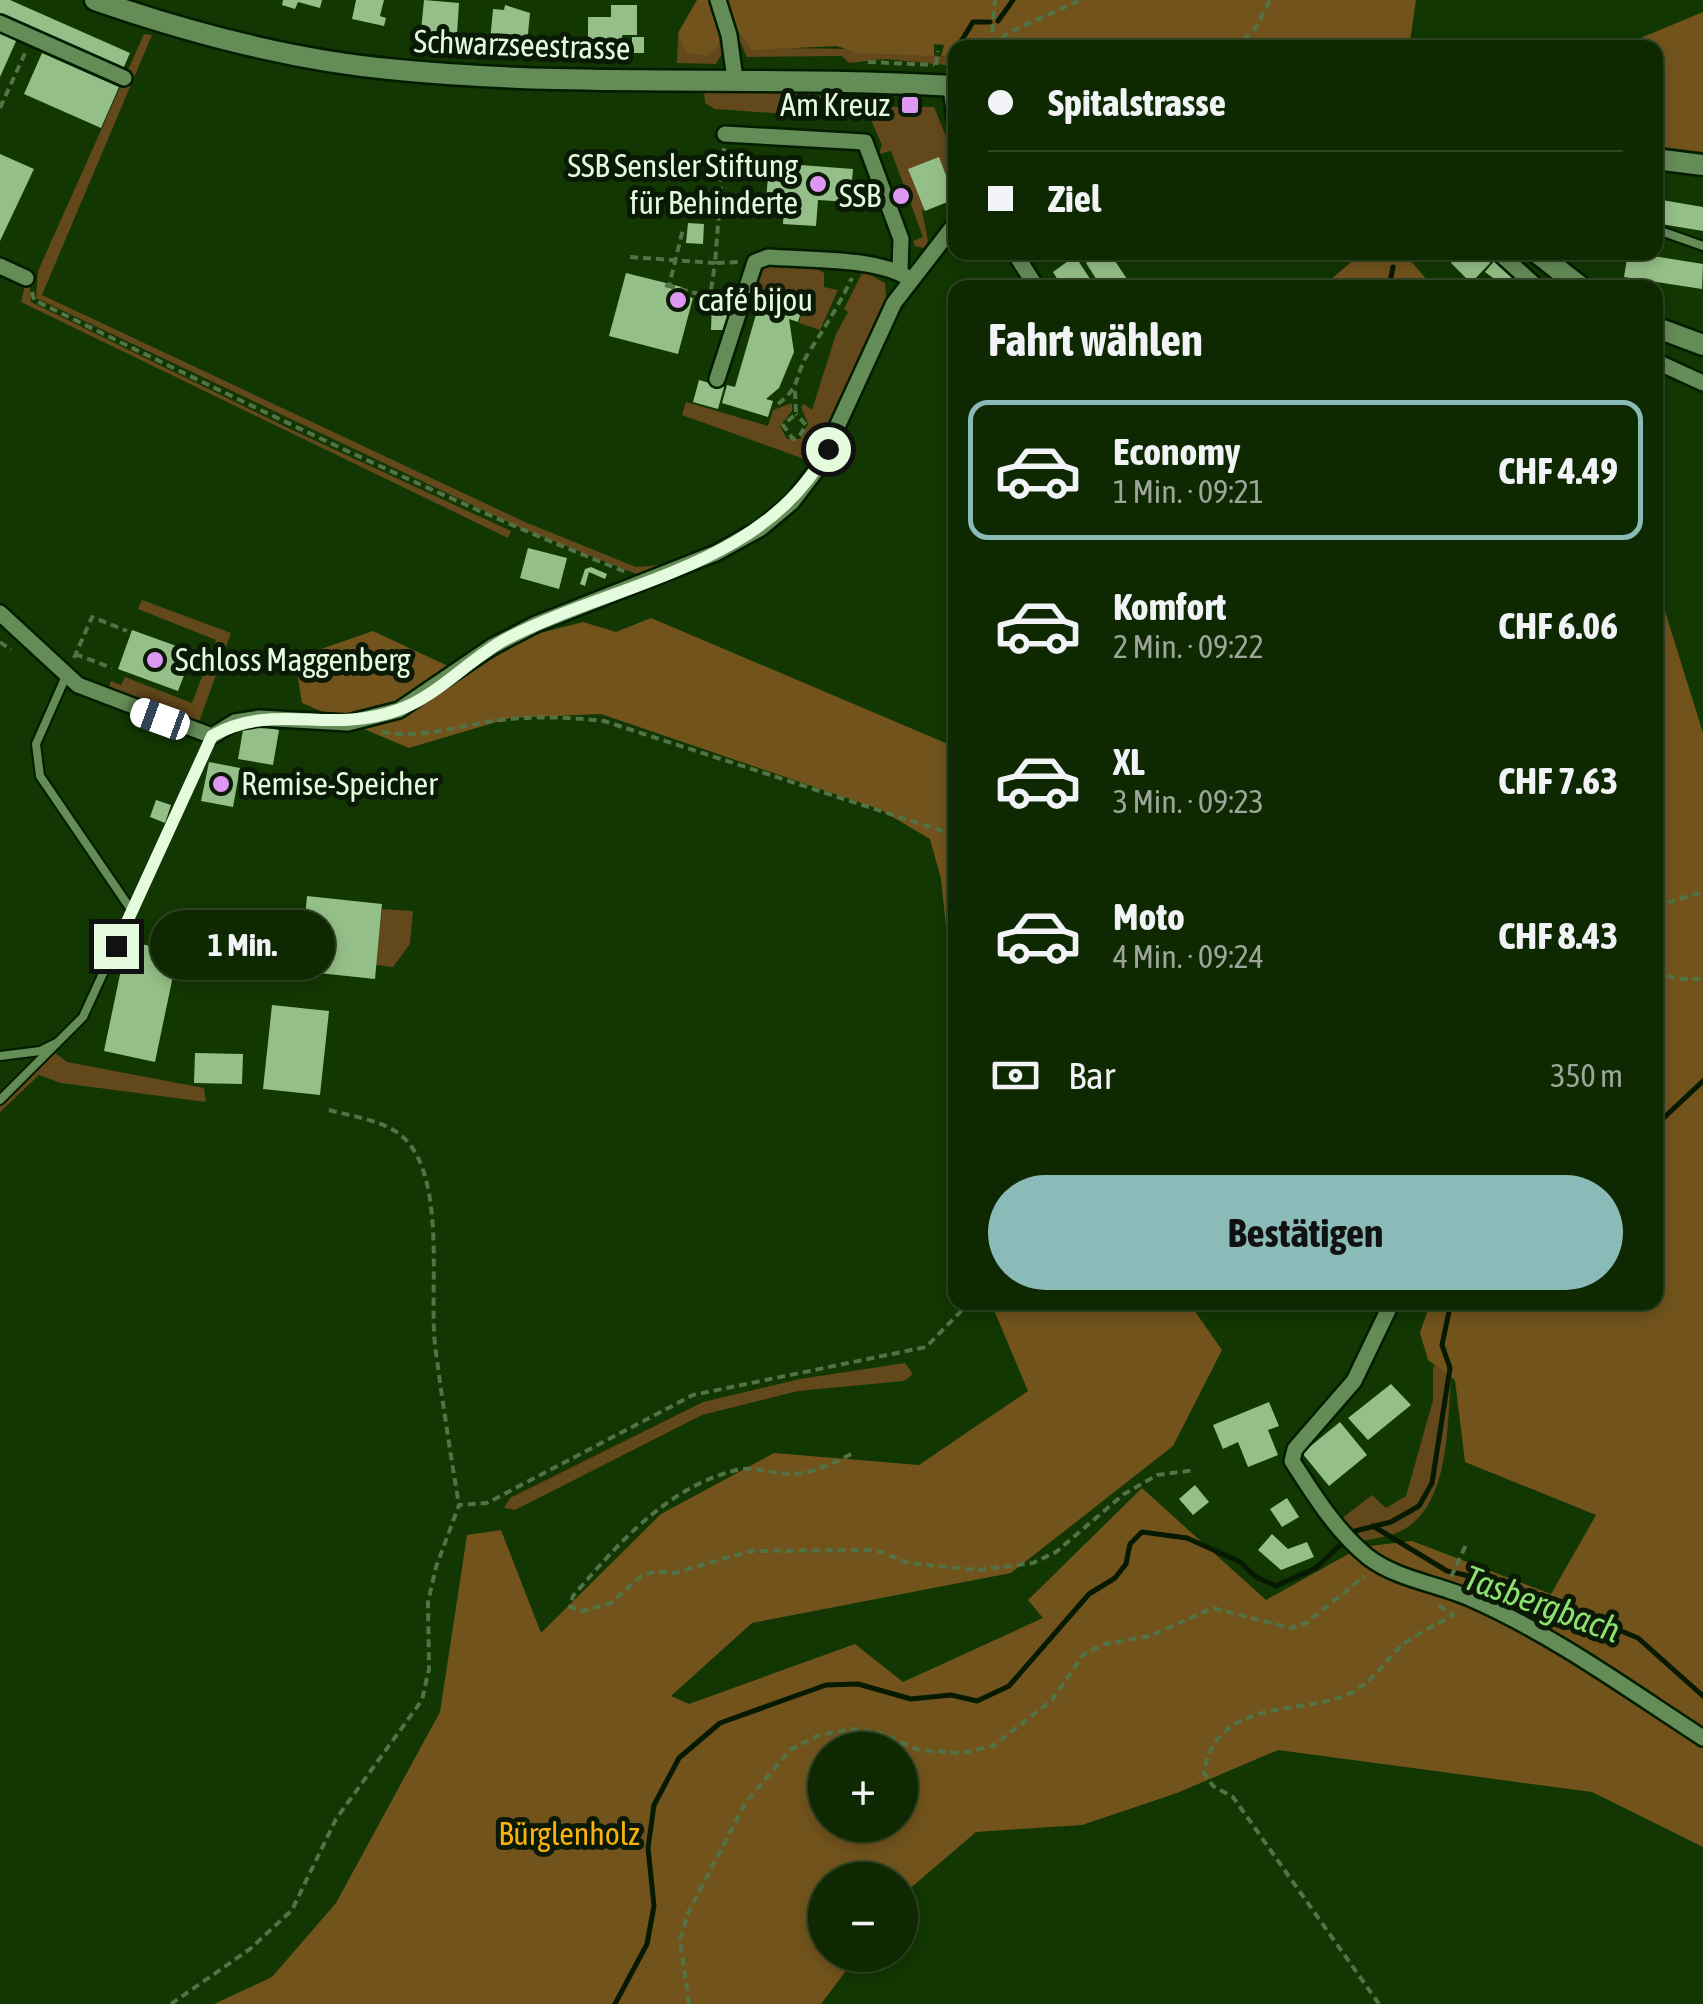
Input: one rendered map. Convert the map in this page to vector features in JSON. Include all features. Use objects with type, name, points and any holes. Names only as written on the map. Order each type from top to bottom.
[{"type":"main road","name":"Schwarzseestrasse","points":[[95,0],[249,45],[396,70],[494,78],[734,79],[948,86]]},
{"type":"main road","points":[[1663,160],[1703,165]]},
{"type":"main road","points":[[1546,260],[1572,280]]},
{"type":"main road","points":[[1663,331],[1703,344]]},
{"type":"street","points":[[718,0],[730,34],[734,79]]},
{"type":"street","points":[[0,23],[124,78]]},
{"type":"street","points":[[725,134],[865,142],[901,239],[905,276]]},
{"type":"street","points":[[0,613],[66,676],[132,708],[212,736],[235,722],[259,718],[348,723],[398,710],[493,646],[741,540],[792,502],[828,449],[905,276],[948,231]]},
{"type":"street","points":[[718,378],[755,262],[768,257],[858,264],[905,276]]},
{"type":"street","points":[[1507,260],[1529,280]]},
{"type":"street","points":[[0,266],[26,278]]},
{"type":"street","points":[[1663,365],[1703,383]]},
{"type":"street","points":[[1388,1310],[1354,1381],[1294,1448],[1292,1461],[1336,1525],[1372,1560],[1473,1599],[1580,1658],[1703,1738]]},
{"type":"lane","points":[[1663,232],[1703,246]]},
{"type":"lane","points":[[66,676],[36,744],[40,776],[132,911]]},
{"type":"lane","points":[[0,1100],[83,1017],[212,736]]},
{"type":"lane","points":[[0,1056],[40,1051],[60,1041]]},
{"type":"path","points":[[991,40],[995,0]]},
{"type":"path","points":[[999,40],[1080,0]]},
{"type":"path","points":[[1243,40],[1255,29],[1270,0]]},
{"type":"path","points":[[0,108],[32,37]]},
{"type":"path","points":[[936,65],[938,51]]},
{"type":"path","points":[[683,228],[667,286],[710,297],[725,134]]},
{"type":"path","points":[[630,258],[755,262]]},
{"type":"path","points":[[796,414],[783,425],[784,432],[793,438],[799,437],[806,425],[796,414],[795,392],[807,354],[834,316],[858,264]]},
{"type":"path","points":[[664,273],[672,275]]},
{"type":"path","points":[[26,278],[34,286],[34,300],[309,434],[642,582]]},
{"type":"path","points":[[778,404],[795,392]]},
{"type":"path","points":[[66,676],[92,618],[127,631]]},
{"type":"path","points":[[0,642],[12,650]]},
{"type":"path","points":[[76,654],[112,668]]},
{"type":"path","points":[[348,723],[391,734],[432,734],[555,715],[604,721],[948,833]]},
{"type":"path","points":[[1663,904],[1703,892]]},
{"type":"path","points":[[1663,974],[1676,979],[1703,979]]},
{"type":"path","points":[[172,2004],[250,1949],[292,1910],[336,1819],[422,1700],[429,1669],[428,1602],[436,1567],[459,1505],[435,1340],[431,1225],[422,1169],[407,1140],[379,1123],[330,1110]]},
{"type":"path","points":[[459,1505],[487,1503],[693,1395],[926,1347],[962,1310]]},
{"type":"path","points":[[851,1454],[824,1469],[782,1474],[734,1470],[674,1496],[616,1546],[572,1596],[570,1607],[583,1611],[611,1604],[642,1576],[656,1571],[674,1573],[751,1550],[876,1550],[908,1563],[978,1570],[1032,1563],[1056,1552],[1124,1494],[1157,1475],[1195,1470]]},
{"type":"path","points":[[1448,1583],[1466,1545]]},
{"type":"path","points":[[689,2004],[680,1940],[688,1913],[746,1802],[790,1750],[819,1735],[852,1729],[880,1734],[919,1750],[961,1753],[993,1746],[1052,1700],[1084,1654],[1105,1644],[1150,1636],[1214,1608],[1263,1625],[1290,1628],[1306,1623],[1372,1560]]},
{"type":"path","points":[[1379,2004],[1233,1797],[1213,1786],[1204,1773],[1226,1732],[1279,1706],[1355,1692],[1404,1644],[1453,1616],[1437,1604]]},
{"type":"shaded area","points":[[732,24],[752,49],[904,53],[948,57],[948,65],[886,59],[849,63],[842,56],[747,57]]},
{"type":"shaded area","points":[[720,29],[724,50],[716,64],[677,63],[678,33],[685,52]]},
{"type":"shaded area","points":[[144,34],[152,35],[42,295],[525,522],[636,567],[661,565],[660,570],[639,575],[523,529],[36,298],[38,271]]},
{"type":"shaded area","points":[[704,89],[807,92],[855,107],[934,107],[948,141],[948,195],[922,211],[928,241],[924,248],[915,246],[913,241],[923,237],[891,151],[879,154],[882,145],[871,120],[715,109],[705,103]]},
{"type":"shaded area","points":[[770,265],[816,268],[824,273],[824,287],[838,290],[820,330],[799,323],[804,304],[755,289],[759,271]]},
{"type":"shaded area","points":[[863,271],[885,283],[887,308],[818,458],[804,459],[682,415],[686,402],[768,426],[773,410],[792,403],[792,411],[780,426],[787,439],[800,439],[808,424],[801,407],[804,404],[812,410],[836,334],[848,312],[844,309]]},
{"type":"shaded area","points":[[25,285],[30,287],[31,302],[290,429],[511,531],[508,538],[21,302]]},
{"type":"shaded area","points":[[142,600],[231,633],[199,722],[181,719],[108,689],[111,681],[121,685],[125,677],[192,703],[216,640],[138,609]]},
{"type":"shaded area","points":[[382,909],[413,911],[410,944],[393,967],[376,965]]},
{"type":"shaded area","points":[[55,1053],[67,1062],[204,1088],[206,1102],[61,1083],[39,1075],[0,1112],[0,1106]]},
{"type":"shaded area","points":[[1443,1361],[1452,1370],[1447,1438],[1437,1485],[1428,1505],[1415,1522],[1396,1533],[1357,1542],[1341,1525],[1341,1519],[1372,1495],[1386,1508],[1406,1496],[1433,1400],[1433,1367]]},
{"type":"shaded area","points":[[905,1363],[913,1374],[904,1381],[798,1391],[702,1415],[515,1510],[504,1508],[510,1498],[703,1402],[800,1379]]},
{"type":"green space","points":[[697,0],[1416,0],[1410,40],[948,40],[948,57],[941,56],[944,45],[934,44],[934,56],[857,53],[837,46],[752,50],[732,24],[720,29],[718,46],[706,56],[685,52],[678,33]]},
{"type":"green space","points":[[1703,12],[1703,152],[1663,147],[1663,40],[1636,40]]},
{"type":"green space","points":[[1354,260],[1410,260],[1427,280],[1330,280]]},
{"type":"green space","name":"Bürglenholz","points":[[1663,605],[1703,733],[1703,1847],[1592,1792],[1278,1750],[1177,1793],[1082,1825],[976,1832],[918,1882],[918,1862],[808,1862],[808,1972],[845,1972],[821,2004],[214,2004],[272,1977],[336,1903],[440,1712],[467,1535],[501,1530],[541,1633],[661,1514],[774,1453],[919,1465],[1028,1391],[994,1310],[1194,1310],[1222,1350],[1173,1446],[1011,1573],[752,1623],[671,1696],[689,1704],[855,1644],[903,1682],[1043,1618],[1028,1600],[1142,1488],[1266,1600],[1361,1547],[1412,1541],[1551,1594],[1596,1515],[1465,1462],[1455,1380],[1428,1360],[1420,1333],[1428,1310],[1663,1310]]},
{"type":"green space","points":[[651,618],[948,744],[948,946],[941,879],[930,839],[879,809],[601,714],[510,718],[409,748],[302,703],[295,658],[373,631],[465,674],[536,634],[583,622],[616,632]]},
{"type":"building","points":[[0,0],[10,0],[130,53],[123,69],[0,15]]},
{"type":"building","points":[[283,0],[322,0],[320,8],[298,2],[295,9],[282,5]]},
{"type":"building","points":[[356,0],[384,0],[380,16],[386,18],[384,26],[352,19]]},
{"type":"building","points":[[424,0],[459,3],[457,34],[421,31]]},
{"type":"building","points":[[505,5],[530,13],[527,44],[490,41],[493,9],[504,10]]},
{"type":"building","points":[[611,5],[637,5],[637,35],[622,35],[623,44],[588,44],[588,17],[611,17]]},
{"type":"building","points":[[0,32],[17,39],[0,77]]},
{"type":"building","points":[[632,37],[644,37],[644,53],[632,53]]},
{"type":"building","points":[[42,53],[119,87],[101,128],[24,94]]},
{"type":"building","points":[[0,154],[34,169],[0,241]]},
{"type":"building","points":[[939,157],[948,181],[948,202],[925,211],[908,169]]},
{"type":"building","name":"SSB Sensler Stiftung für Behinderte","points":[[769,165],[853,169],[850,202],[818,200],[816,226],[783,224],[784,201],[766,200]]},
{"type":"building","points":[[1663,200],[1703,207],[1703,231],[1663,224]]},
{"type":"building","points":[[688,223],[704,224],[703,244],[686,243]]},
{"type":"building","points":[[1663,258],[1703,264],[1702,289],[1624,277],[1627,260]]},
{"type":"building","points":[[1070,260],[1078,260],[1091,280],[1058,280],[1053,272]]},
{"type":"building","points":[[1114,260],[1128,280],[1097,280],[1086,263]]},
{"type":"building","points":[[1497,260],[1516,277],[1496,280],[1485,272]]},
{"type":"building","points":[[1451,263],[1490,263],[1474,280],[1468,280]]},
{"type":"building","points":[[626,273],[682,287],[680,295],[693,298],[678,354],[609,336]]},
{"type":"building","points":[[756,291],[803,305],[798,322],[789,319],[794,352],[779,388],[766,399],[773,401],[768,417],[722,403],[727,385],[735,387],[757,311],[750,309]]},
{"type":"building","points":[[712,302],[733,303],[725,330],[711,330]]},
{"type":"building","points":[[699,380],[724,387],[718,409],[693,402]]},
{"type":"building","points":[[528,548],[567,558],[559,589],[520,578]]},
{"type":"building","points":[[591,567],[607,574],[605,579],[589,572],[585,586],[580,584],[585,569]]},
{"type":"building","name":"Schloss Maggenberg","points":[[132,630],[193,652],[178,691],[118,669]]},
{"type":"building","points":[[244,724],[279,730],[273,765],[238,759]]},
{"type":"building","name":"Remise-Speicher","points":[[209,762],[240,768],[233,807],[201,801]]},
{"type":"building","points":[[265,774],[291,778],[289,795],[263,791]]},
{"type":"building","points":[[156,800],[171,805],[165,823],[150,817]]},
{"type":"building","points":[[307,896],[382,904],[375,979],[300,971]]},
{"type":"building","points":[[127,941],[178,952],[155,1062],[104,1051]]},
{"type":"building","points":[[272,1005],[329,1011],[320,1095],[263,1089]]},
{"type":"building","points":[[195,1053],[243,1054],[242,1084],[194,1083]]},
{"type":"building","points":[[1391,1384],[1411,1405],[1368,1440],[1348,1418]]},
{"type":"building","points":[[1269,1402],[1279,1426],[1268,1430],[1278,1455],[1248,1467],[1238,1442],[1223,1449],[1213,1425]]},
{"type":"building","points":[[1340,1422],[1367,1455],[1329,1486],[1302,1453]]},
{"type":"building","points":[[1195,1485],[1209,1502],[1193,1515],[1179,1499]]},
{"type":"building","points":[[1287,1498],[1299,1517],[1282,1527],[1270,1509]]},
{"type":"building","points":[[1272,1534],[1288,1549],[1307,1542],[1314,1557],[1281,1570],[1258,1550]]},
{"type":"waterway","points":[[998,21],[1013,0]]},
{"type":"waterway","points":[[962,40],[973,22],[990,22]]},
{"type":"waterway","points":[[1391,280],[1393,267]]},
{"type":"waterway","points":[[1663,1118],[1703,1081]]},
{"type":"waterway","points":[[615,2004],[647,1944],[654,1906],[648,1848],[654,1805],[679,1758],[720,1723],[826,1685],[858,1684],[911,1699],[951,1695],[977,1701],[1009,1686],[1089,1594],[1115,1578],[1126,1564],[1130,1544],[1142,1532],[1187,1538],[1240,1562],[1256,1577],[1276,1586],[1316,1568],[1355,1531],[1391,1522],[1419,1506],[1432,1483],[1450,1368],[1442,1345],[1449,1310]]},
{"type":"waterway","name":"Tasbergbach","points":[[1373,1526],[1447,1571],[1510,1585],[1638,1638],[1703,1696]]},
{"type":"place","name":"Am Kreuz","points":[[910,105]]},
{"type":"place","name":"SSB Sensler Stiftung für Behinderte","points":[[818,184]]},
{"type":"place","name":"SSB","points":[[901,196]]},
{"type":"place","name":"café bijou","points":[[678,300]]},
{"type":"place","name":"Schloss Maggenberg","points":[[155,660]]},
{"type":"place","name":"Remise-Speicher","points":[[221,784]]},
{"type":"route","points":[[116,946],[209,750],[212,736],[235,722],[259,718],[348,723],[418,701],[493,646],[536,624],[716,553],[761,528],[792,502],[828,449]]}]
